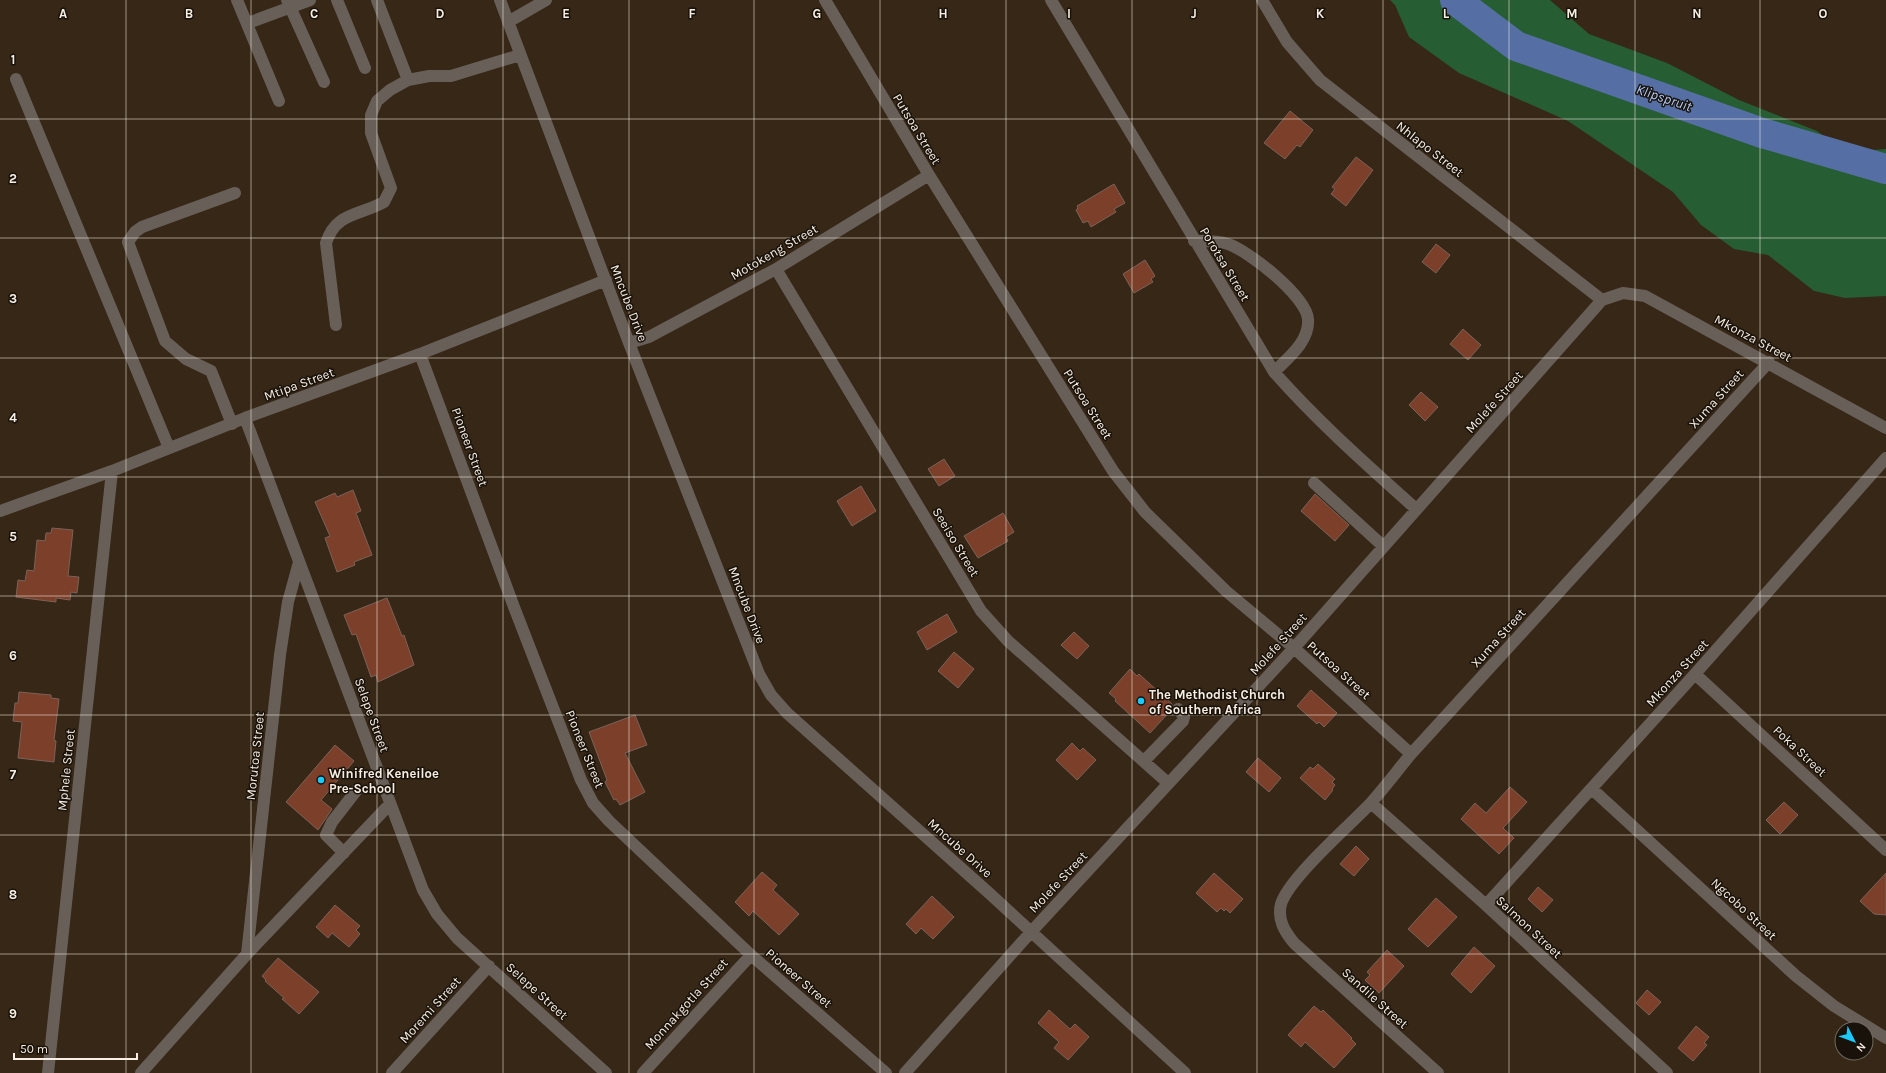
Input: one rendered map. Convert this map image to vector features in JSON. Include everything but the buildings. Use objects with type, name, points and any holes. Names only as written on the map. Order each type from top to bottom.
[{"type":"street","points":[[237,0],[248,23],[279,100]]},
{"type":"street","points":[[248,23],[289,4],[310,0]]},
{"type":"street","points":[[337,0],[365,68]]},
{"type":"street","points":[[377,0],[408,80]]},
{"type":"street","name":"Mncube Drive","points":[[500,0],[629,343],[759,674],[771,695],[787,713],[820,740],[1185,1073]]},
{"type":"street","points":[[508,22],[546,0]]},
{"type":"street","name":"Putsoa Street","points":[[825,0],[929,175],[1113,472],[1151,518],[1226,591],[1294,648],[1411,754]]},
{"type":"street","name":"Porotsa Street","points":[[1051,0],[1194,241],[1274,372],[1324,425],[1416,509]]},
{"type":"street","name":"Nhlapo Street","points":[[1262,0],[1287,42],[1320,80],[1602,300]]},
{"type":"street","points":[[289,4],[324,82]]},
{"type":"street","points":[[336,326],[326,243],[333,226],[340,220],[376,207],[384,202],[389,196],[391,188],[371,133],[371,115],[377,101],[390,90],[408,80],[429,76],[451,76],[520,54]]},
{"type":"street","points":[[16,79],[169,448]]},
{"type":"street","name":"Motokeng Street","points":[[629,343],[649,338],[776,269],[929,175]]},
{"type":"street","points":[[232,424],[211,371],[186,359],[165,341],[128,242],[135,232],[142,227],[235,193]]},
{"type":"street","points":[[1194,241],[1227,243],[1249,253],[1294,293],[1305,307],[1308,320],[1305,337],[1295,351],[1274,372]]},
{"type":"street","name":"Seeiso Street","points":[[776,269],[982,611],[1008,641],[1144,760],[1168,783]]},
{"type":"street","name":"Mtipa Street","points":[[0,511],[112,471],[245,418],[420,354],[606,280]]},
{"type":"street","name":"Mkonza Street","points":[[1602,300],[1623,293],[1645,296],[1769,362],[1886,428]]},
{"type":"street","name":"Molefe Street","points":[[905,1073],[1031,932],[1294,648],[1602,300]]},
{"type":"street","name":"Pioneer Street","points":[[420,354],[514,607],[581,780],[593,803],[609,821],[751,955],[886,1073]]},
{"type":"street","name":"Xuma Street","points":[[1294,943],[1282,927],[1280,906],[1296,880],[1371,803],[1411,754],[1769,362]]},
{"type":"street","name":"Selepe Street","points":[[245,418],[298,562],[423,890],[437,914],[456,938],[489,966],[606,1073]]},
{"type":"street","name":"Mkonza Street","points":[[1486,905],[1696,674],[1886,458]]},
{"type":"street","name":"Mphele Street","points":[[48,1073],[112,471]]},
{"type":"street","points":[[1314,483],[1383,546]]},
{"type":"street","name":"Morutoa Street","points":[[247,954],[280,655],[288,602],[298,562]]},
{"type":"street","name":"Poka Street","points":[[1696,674],[1886,850]]},
{"type":"street","points":[[1144,760],[1183,721],[1184,717],[1178,709]]},
{"type":"street","name":"Ngcobo Street","points":[[1592,789],[1796,976],[1834,1006],[1886,1038]]},
{"type":"street","points":[[344,853],[326,835],[332,822],[356,791]]},
{"type":"street","name":"Salmon Street","points":[[1371,803],[1486,905],[1667,1073]]},
{"type":"street","points":[[141,1073],[247,954],[390,804]]},
{"type":"street","name":"Sandile Street","points":[[1294,943],[1438,1073]]},
{"type":"street","name":"Monnakgotla Street","points":[[643,1073],[751,955]]},
{"type":"street","name":"Moremi Street","points":[[392,1073],[489,966]]},
{"type":"green space","points":[[1390,0],[1550,0],[1589,34],[1667,63],[1739,100],[1817,131],[1839,147],[1857,151],[1886,149],[1886,296],[1845,298],[1814,291],[1768,255],[1734,249],[1701,225],[1673,192],[1568,121],[1459,73],[1409,37],[1395,5]]},
{"type":"waterway","name":"Klipspruit","points":[[1455,0],[1516,46],[1762,133],[1886,169]]},
{"type":"place","name":"The Methodist Church of Southern Africa","points":[[1141,701]]},
{"type":"place","name":"Winifred Keneiloe Pre-School","points":[[321,780]]}]
